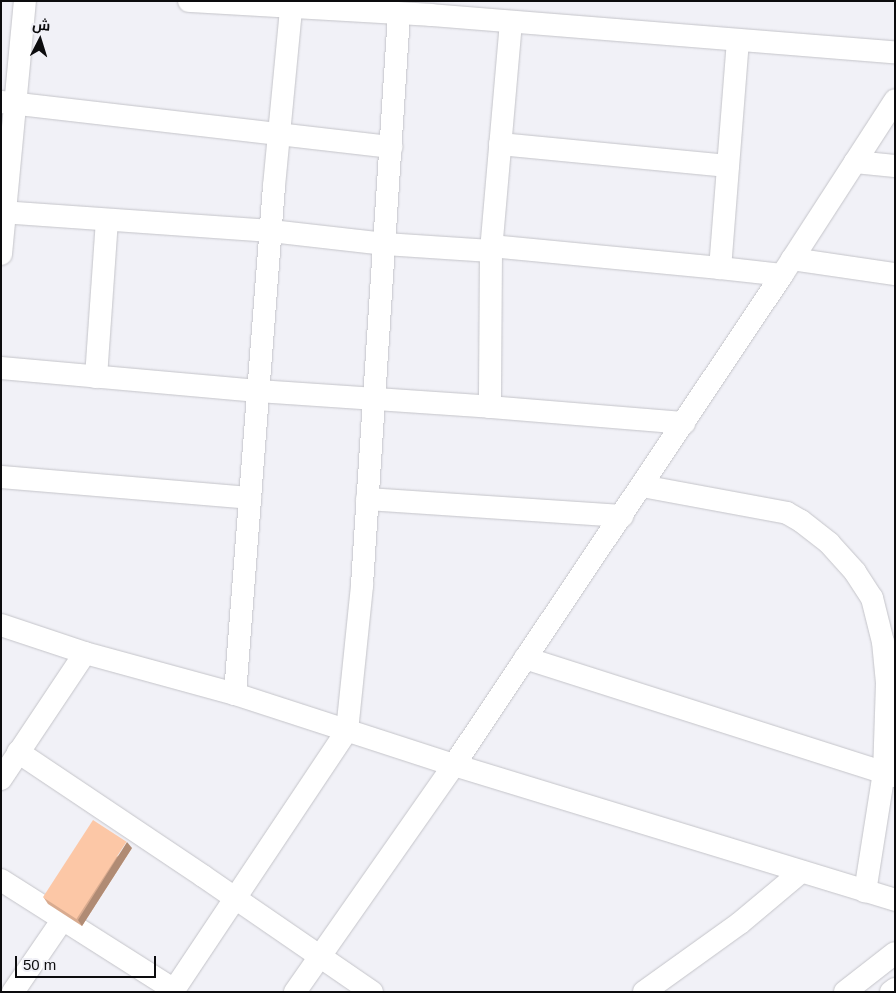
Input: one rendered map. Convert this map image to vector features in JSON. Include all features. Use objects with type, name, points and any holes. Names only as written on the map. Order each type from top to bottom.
[{"type":"street","points":[[1,254],[9,103],[25,1]]},
{"type":"street","points":[[190,1],[291,9],[399,14],[431,8],[455,9],[511,22],[895,52]]},
{"type":"street","points":[[235,694],[271,231],[291,9]]},
{"type":"street","points":[[1,880],[173,991],[234,897],[347,731],[362,585],[399,14]]},
{"type":"street","points":[[490,407],[491,249],[511,22]]},
{"type":"street","points":[[720,268],[738,40]]},
{"type":"street","points":[[295,992],[454,766],[684,423],[895,100]]},
{"type":"street","points":[[9,103],[391,147]]},
{"type":"street","points":[[500,144],[728,166]]},
{"type":"street","points":[[855,162],[895,166]]},
{"type":"street","points":[[3,212],[271,231],[385,244],[491,249],[720,268],[787,267],[895,274]]},
{"type":"street","points":[[96,377],[107,220]]},
{"type":"street","points":[[1,368],[258,391],[684,423]]},
{"type":"street","points":[[1,477],[250,498]]},
{"type":"street","points":[[642,486],[787,513],[801,521],[829,544],[856,572],[872,598],[883,642],[887,683],[890,774],[865,892]]},
{"type":"street","points":[[367,499],[622,516]]},
{"type":"street","points":[[1,626],[85,653],[235,694],[454,766],[895,900]]},
{"type":"street","points":[[1,779],[85,653]]},
{"type":"street","points":[[525,658],[890,774]]},
{"type":"street","points":[[18,752],[372,992]]},
{"type":"street","points":[[644,992],[740,923],[801,872]]},
{"type":"street","points":[[12,992],[62,919]]},
{"type":"street","points":[[845,992],[895,953]]},
{"type":"street","points":[[891,992],[895,989]]},
{"type":"building","points":[[93,820],[127,842],[76,919],[43,897]]}]
